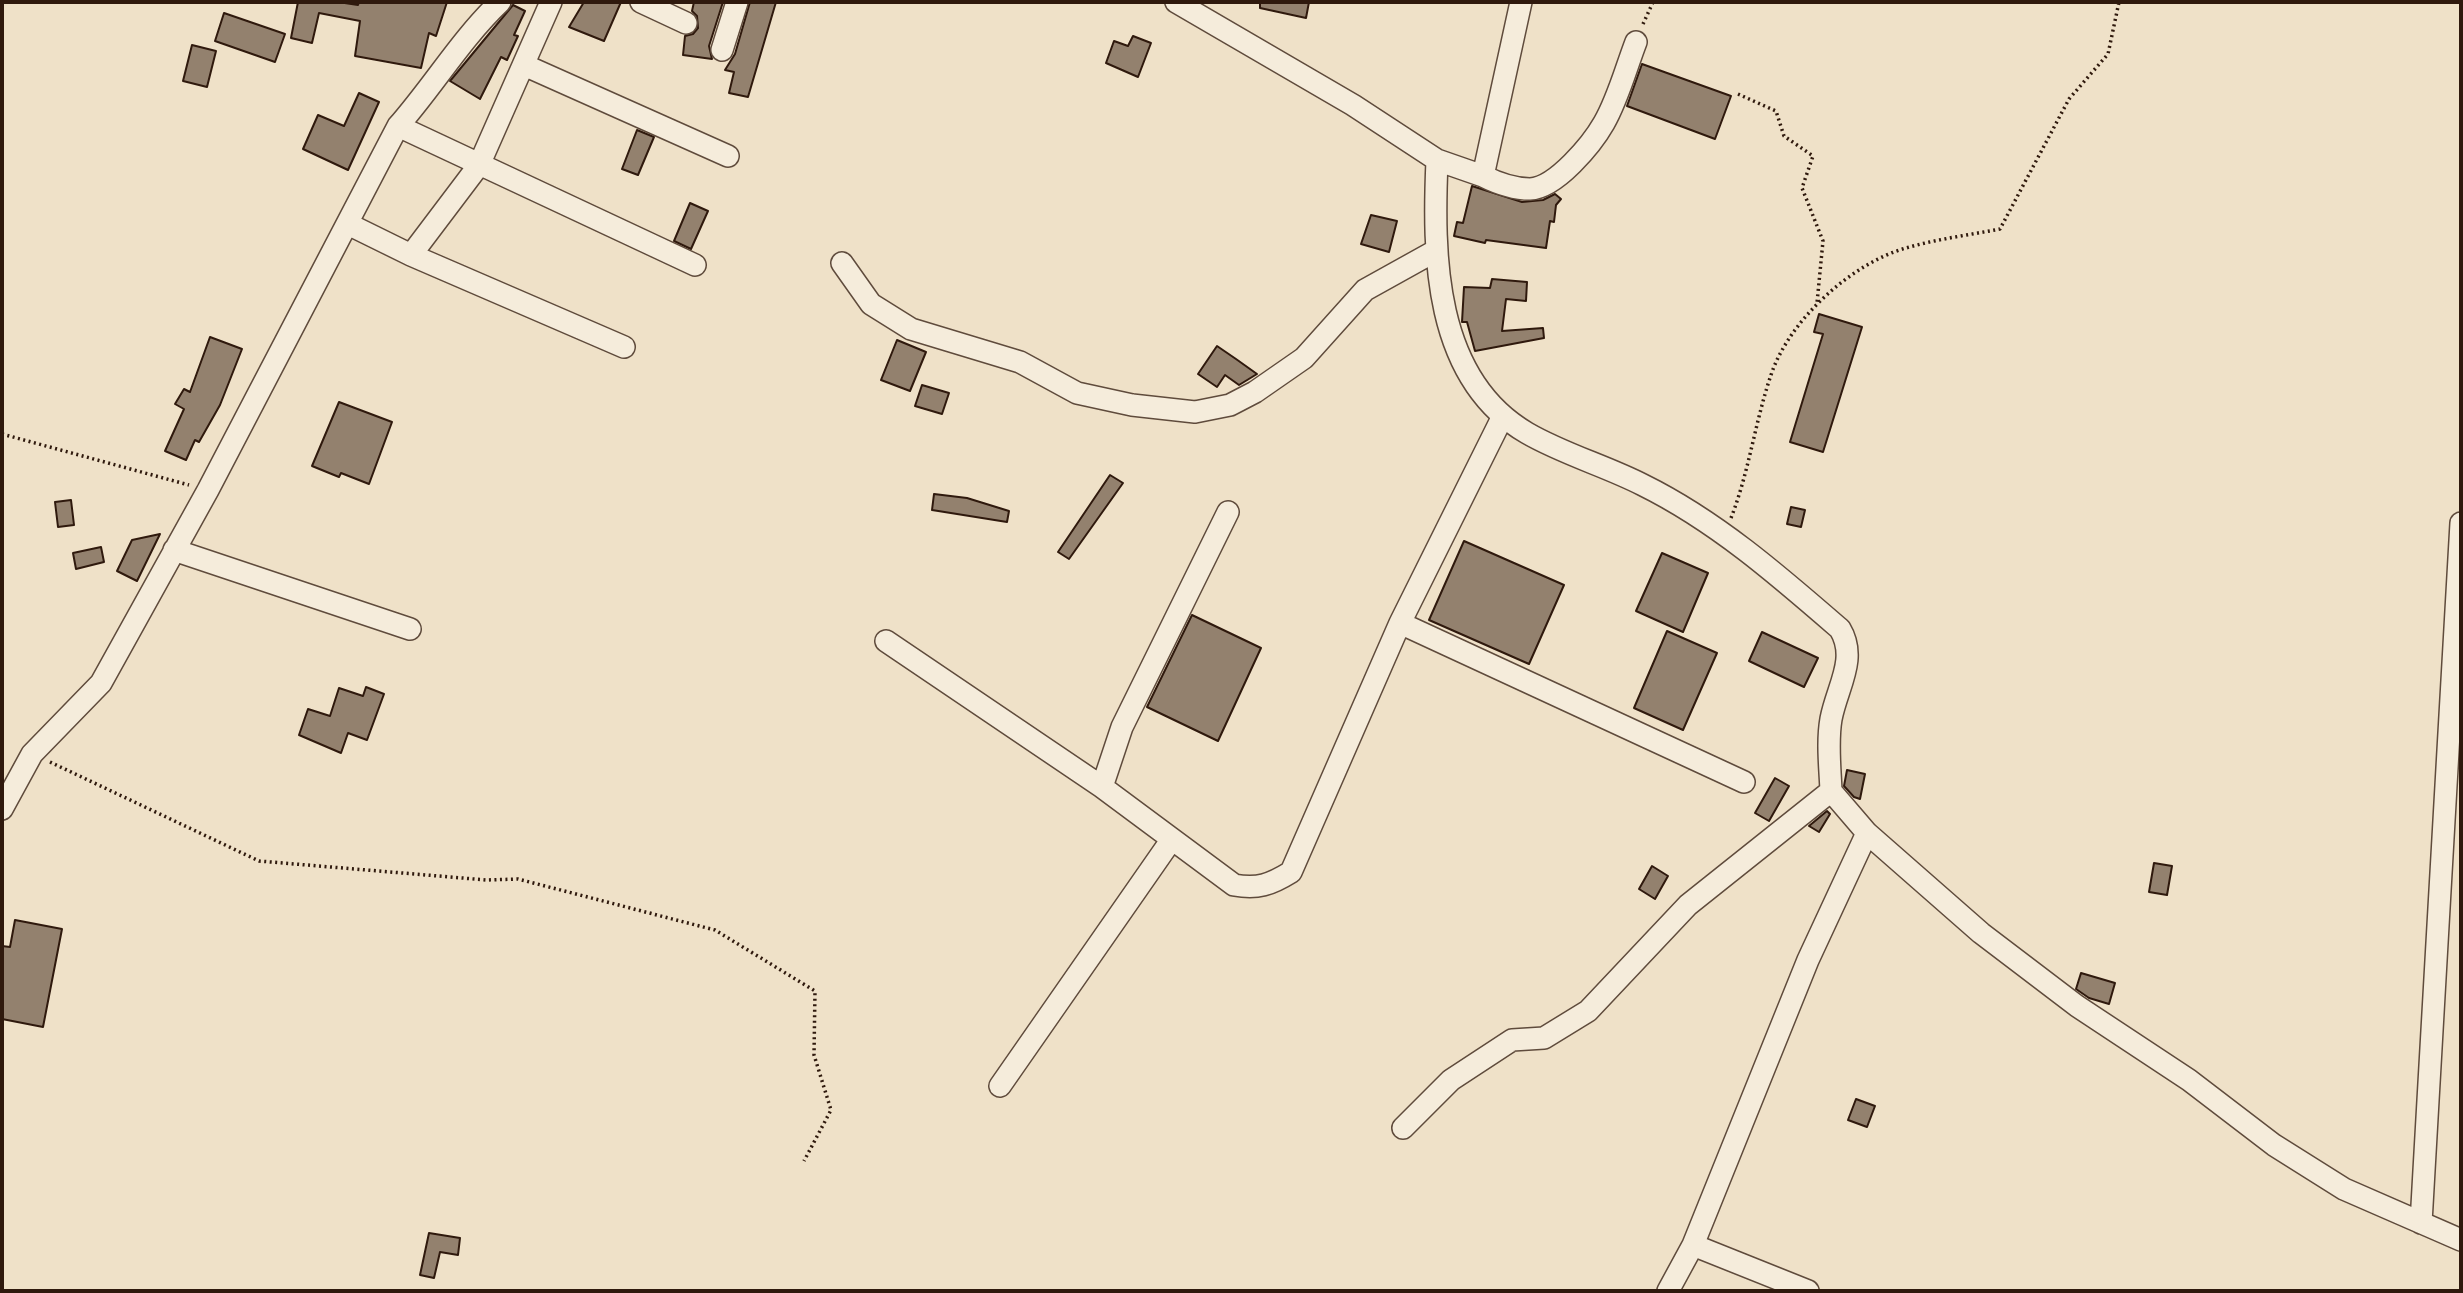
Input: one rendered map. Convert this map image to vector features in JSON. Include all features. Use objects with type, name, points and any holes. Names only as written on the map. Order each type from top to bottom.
[{"type":"street","points":[[2,809],[32,754],[101,682],[208,490],[398,126],[427,93],[471,30],[500,2]]},
{"type":"street","points":[[411,255],[479,164],[551,2]]},
{"type":"street","points":[[641,2],[686,23]]},
{"type":"street","points":[[722,50],[737,2]]},
{"type":"street","points":[[1177,2],[1353,105],[1437,160],[1499,183],[1531,189],[1553,182],[1604,122],[1636,42]]},
{"type":"street","points":[[1483,176],[1521,2]]},
{"type":"street","points":[[524,65],[728,156]]},
{"type":"street","points":[[398,126],[695,265]]},
{"type":"street","points":[[1437,160],[1437,250],[1443,308],[1459,358],[1503,416],[1528,433],[1644,485],[1726,534],[1840,629],[1847,641],[1846,670],[1831,717],[1830,791],[1867,833],[1981,933],[2077,1006],[2189,1080],[2274,1145],[2344,1189],[2461,1240]]},
{"type":"street","points":[[348,224],[411,255],[624,347]]},
{"type":"street","points":[[842,264],[871,304],[911,329],[1020,362],[1077,393],[1132,405],[1195,412],[1230,405],[1255,392],[1304,358],[1365,290],[1437,250]]},
{"type":"street","points":[[886,641],[1102,787],[1234,885],[1255,889],[1270,886],[1291,872],[1400,623],[1503,416]]},
{"type":"street","points":[[1102,787],[1122,727],[1228,512]]},
{"type":"street","points":[[2421,1223],[2461,523]]},
{"type":"street","points":[[174,550],[410,629]]},
{"type":"street","points":[[1400,623],[1744,782]]},
{"type":"street","points":[[1403,1128],[1451,1080],[1512,1040],[1544,1038],[1588,1011],[1688,905],[1830,791]]},
{"type":"street","points":[[1668,1291],[1693,1245],[1808,960],[1867,833]]},
{"type":"street","points":[[1000,1086],[1172,839]]},
{"type":"street","points":[[1693,1245],[1808,1291]]},
{"type":"path","points":[[1636,42],[1653,2]]},
{"type":"path","points":[[1726,534],[1743,487],[1771,372],[1803,319],[1845,277],[1905,248],[2000,229],[2069,99],[2108,54],[2119,2]]},
{"type":"path","points":[[1738,94],[1776,111],[1784,136],[1813,156],[1802,188],[1823,241],[1817,305]]},
{"type":"path","points":[[2,434],[208,490]]},
{"type":"path","points":[[32,754],[259,861],[485,880],[518,879],[594,901],[715,930],[815,991],[814,1055],[831,1110],[804,1161]]},
{"type":"building","points":[[298,2],[358,5],[359,2],[447,2],[436,36],[429,33],[421,68],[355,56],[360,21],[319,13],[312,43],[291,38]]},
{"type":"building","points":[[584,2],[621,2],[604,41],[569,27]]},
{"type":"building","points":[[694,2],[723,2],[709,46],[712,59],[683,55],[685,36],[693,34],[698,28],[697,16],[692,11]]},
{"type":"building","points":[[750,2],[776,2],[748,97],[729,93],[734,72],[725,70],[735,54]]},
{"type":"building","points":[[1260,2],[1309,2],[1306,18],[1260,8]]},
{"type":"building","points":[[513,5],[525,11],[514,35],[518,36],[507,60],[501,57],[480,99],[450,81]]},
{"type":"building","points":[[224,13],[285,34],[275,62],[215,41]]},
{"type":"building","points":[[1133,36],[1151,43],[1138,77],[1106,63],[1114,41],[1128,46]]},
{"type":"building","points":[[192,45],[216,51],[207,87],[183,81]]},
{"type":"building","points":[[1642,64],[1731,96],[1715,139],[1627,106]]},
{"type":"building","points":[[359,93],[379,102],[348,170],[303,149],[318,115],[344,126]]},
{"type":"building","points":[[637,130],[654,137],[638,175],[622,169]]},
{"type":"building","points":[[1472,186],[1522,202],[1543,200],[1555,194],[1561,199],[1556,205],[1554,222],[1550,221],[1546,248],[1486,240],[1485,243],[1454,236],[1457,222],[1463,223]]},
{"type":"building","points":[[690,203],[708,211],[691,249],[674,241]]},
{"type":"building","points":[[1371,215],[1397,221],[1389,252],[1361,244]]},
{"type":"building","points":[[1492,279],[1527,282],[1526,301],[1506,299],[1502,331],[1543,328],[1544,338],[1475,351],[1467,322],[1462,322],[1464,287],[1490,288]]},
{"type":"building","points":[[1819,314],[1862,327],[1823,452],[1790,442],[1823,334],[1814,332]]},
{"type":"building","points":[[210,337],[242,349],[220,405],[199,442],[195,440],[186,460],[165,451],[184,409],[175,404],[184,389],[190,392]]},
{"type":"building","points":[[897,340],[926,352],[910,391],[881,380]]},
{"type":"building","points":[[1217,346],[1257,374],[1239,385],[1225,375],[1217,387],[1198,374]]},
{"type":"building","points":[[922,385],[949,393],[942,414],[915,406]]},
{"type":"building","points":[[339,402],[392,422],[369,484],[341,473],[339,477],[312,466]]},
{"type":"building","points":[[1110,475],[1123,483],[1069,559],[1058,552]]},
{"type":"building","points":[[934,494],[967,498],[1009,511],[1007,522],[932,510]]},
{"type":"building","points":[[71,500],[74,525],[58,527],[55,502]]},
{"type":"building","points":[[1791,507],[1805,510],[1801,527],[1787,524]]},
{"type":"building","points":[[160,534],[137,581],[117,571],[132,540]]},
{"type":"building","points":[[1464,541],[1564,585],[1529,664],[1429,620]]},
{"type":"building","points":[[101,547],[104,562],[76,569],[73,553]]},
{"type":"building","points":[[1662,553],[1708,573],[1683,632],[1636,611]]},
{"type":"building","points":[[1192,615],[1261,648],[1218,741],[1147,707]]},
{"type":"building","points":[[1667,631],[1717,653],[1683,730],[1634,708]]},
{"type":"building","points":[[1762,632],[1818,658],[1804,687],[1749,661]]},
{"type":"building","points":[[366,687],[384,694],[367,740],[348,733],[341,753],[299,735],[308,709],[330,716],[339,688],[363,696]]},
{"type":"building","points":[[1847,770],[1865,774],[1860,799],[1854,797],[1844,786]]},
{"type":"building","points":[[1775,778],[1789,786],[1769,821],[1755,813]]},
{"type":"building","points":[[1827,811],[1830,814],[1819,832],[1809,826]]},
{"type":"building","points":[[2154,863],[2172,866],[2167,895],[2149,892]]},
{"type":"building","points":[[1652,866],[1668,876],[1655,899],[1639,889]]},
{"type":"building","points":[[15,920],[62,929],[43,1027],[2,1019],[2,946],[10,947]]},
{"type":"building","points":[[2081,973],[2115,983],[2109,1004],[2089,998],[2076,989]]},
{"type":"building","points":[[1856,1099],[1875,1106],[1867,1127],[1848,1120]]},
{"type":"building","points":[[429,1233],[460,1238],[458,1255],[440,1252],[434,1278],[420,1275]]}]
